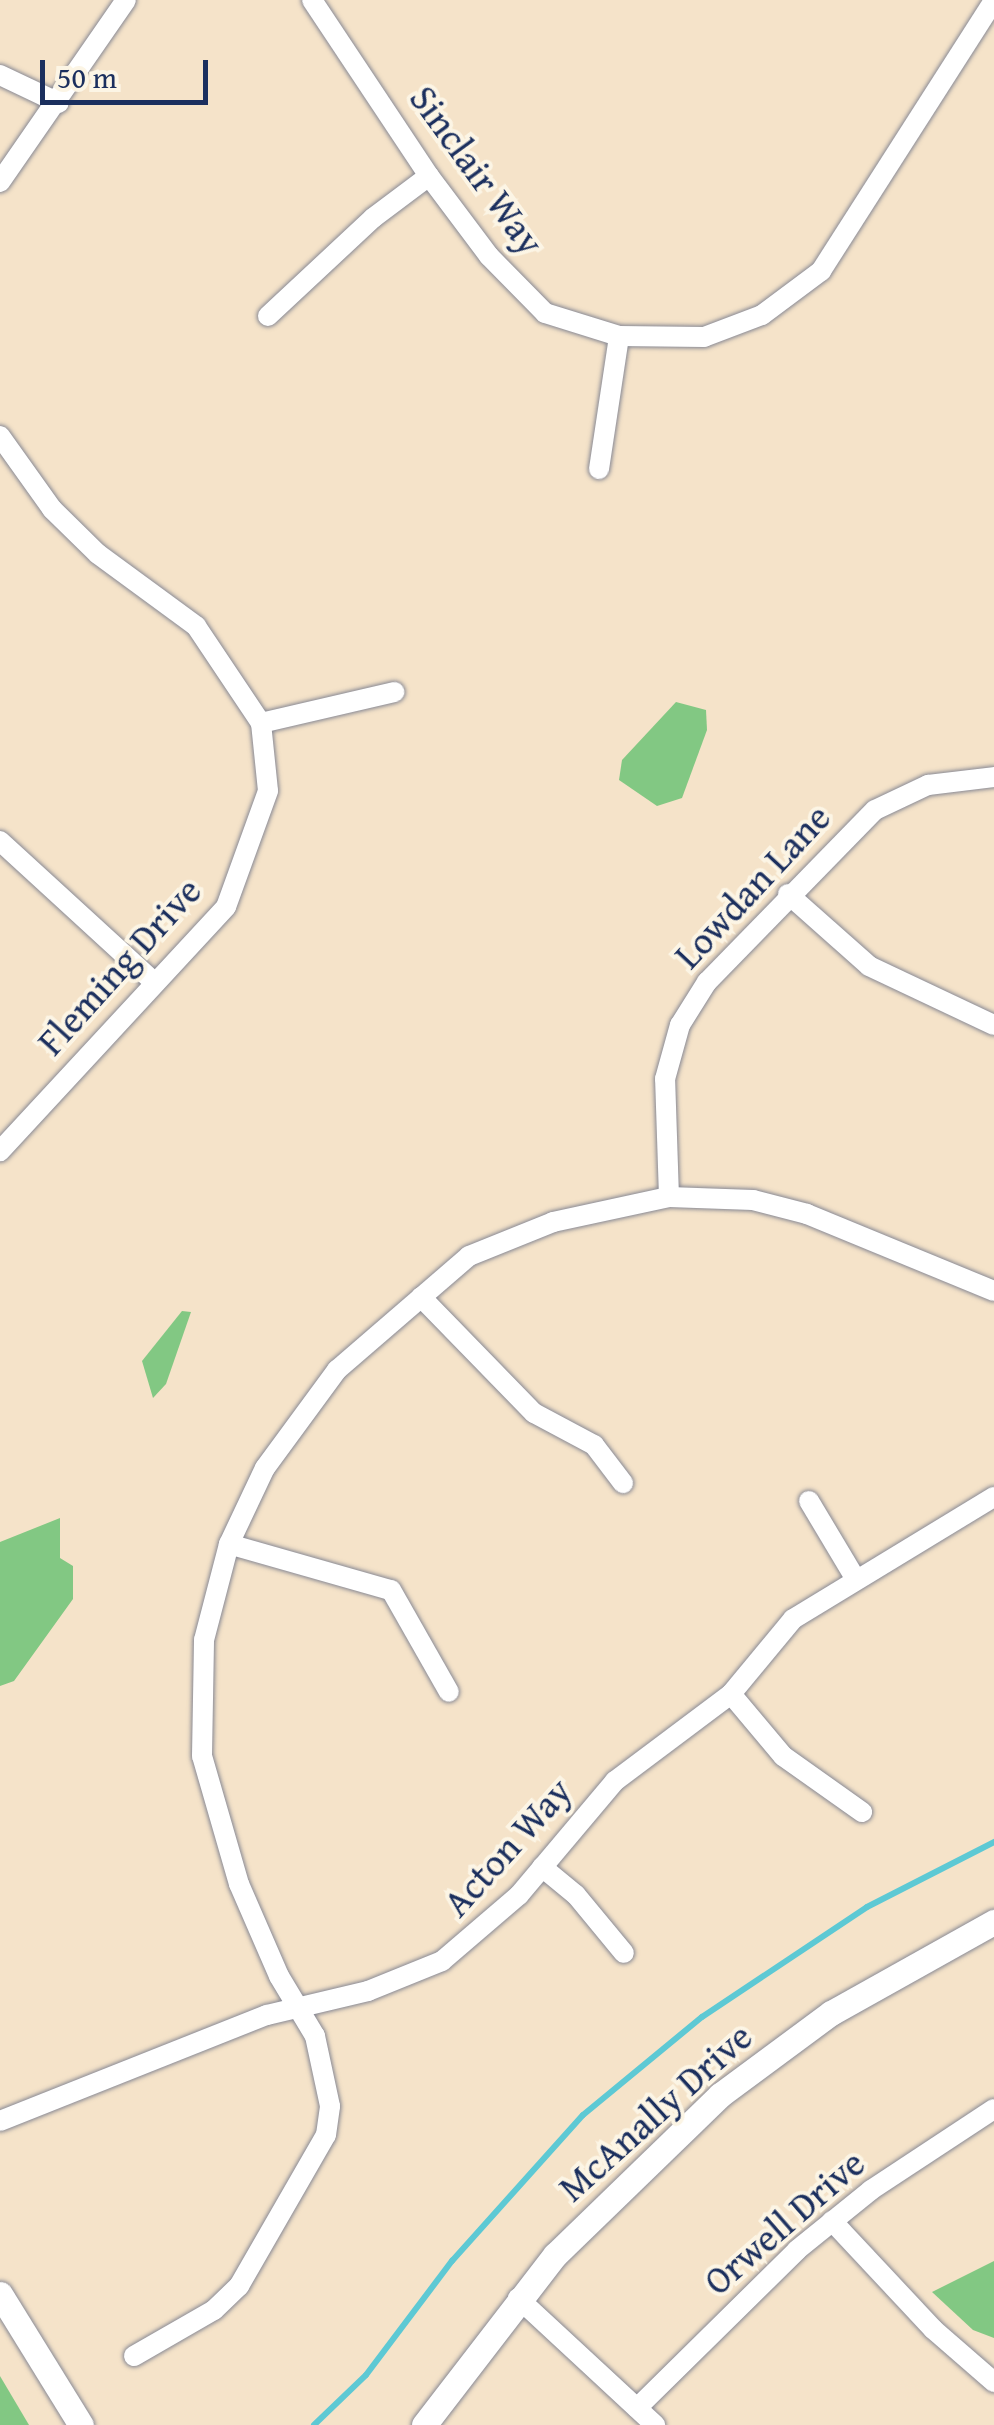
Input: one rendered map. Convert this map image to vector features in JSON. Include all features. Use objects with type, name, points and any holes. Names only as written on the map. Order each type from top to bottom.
[{"type":"street","points":[[0,182],[59,103],[126,0]]},
{"type":"street","name":"Sinclair Way","points":[[312,0],[429,176],[489,256],[546,312],[619,336],[704,336],[762,316],[821,272],[994,1]]},
{"type":"street","points":[[0,75],[59,103]]},
{"type":"street","points":[[268,316],[358,231],[429,176]]},
{"type":"street","points":[[598,469],[619,336]]},
{"type":"street","name":"Fleming Drive","points":[[0,436],[52,509],[98,554],[196,626],[261,723],[268,791],[226,907],[0,1150]]},
{"type":"street","points":[[261,723],[394,692]]},
{"type":"street","name":"Lowdan Lane","points":[[669,1197],[666,1079],[680,1026],[714,973],[851,828],[888,802],[928,785],[994,776]]},
{"type":"street","points":[[0,841],[154,982]]},
{"type":"street","points":[[788,894],[870,966],[994,1025]]},
{"type":"street","points":[[134,2356],[214,2310],[238,2286],[312,2166],[330,2106],[315,2036],[240,1884],[202,1756],[204,1640],[229,1544],[265,1468],[337,1370],[469,1256],[553,1222],[669,1197],[753,1200],[807,1214],[994,1291]]},
{"type":"street","points":[[420,1297],[534,1414],[594,1445],[624,1483]]},
{"type":"street","name":"Acton Way","points":[[0,2120],[297,2006],[368,1991],[442,1960],[497,1918],[615,1781],[730,1694],[793,1619],[855,1578],[994,1498]]},
{"type":"street","points":[[809,1501],[855,1578]]},
{"type":"street","points":[[229,1544],[391,1590],[450,1692]]},
{"type":"street","points":[[730,1694],[783,1756],[862,1812]]},
{"type":"street","points":[[542,1867],[576,1895],[624,1953]]},
{"type":"street","name":"McAnally Drive","points":[[424,2425],[518,2298],[624,2182],[720,2095],[832,2013],[994,1922]]},
{"type":"street","name":"Orwell Drive","points":[[637,2408],[755,2288],[832,2221],[994,2110]]},
{"type":"street","points":[[832,2221],[933,2328],[994,2382]]},
{"type":"street","points":[[0,2294],[81,2425]]},
{"type":"street","points":[[518,2298],[655,2425]]},
{"type":"green space","points":[[676,702],[706,710],[707,730],[682,798],[657,806],[619,780],[622,760]]},
{"type":"green space","points":[[182,1311],[191,1312],[166,1384],[153,1398],[142,1361]]},
{"type":"green space","points":[[60,1518],[60,1558],[73,1566],[73,1599],[14,1681],[0,1686],[0,1542]]},
{"type":"green space","points":[[994,2261],[994,2338],[973,2330],[932,2292]]},
{"type":"green space","points":[[0,2376],[29,2425],[0,2425]]},
{"type":"waterway","points":[[314,2425],[366,2375],[452,2261],[583,2115],[702,2017],[867,1907],[994,1842]]}]
